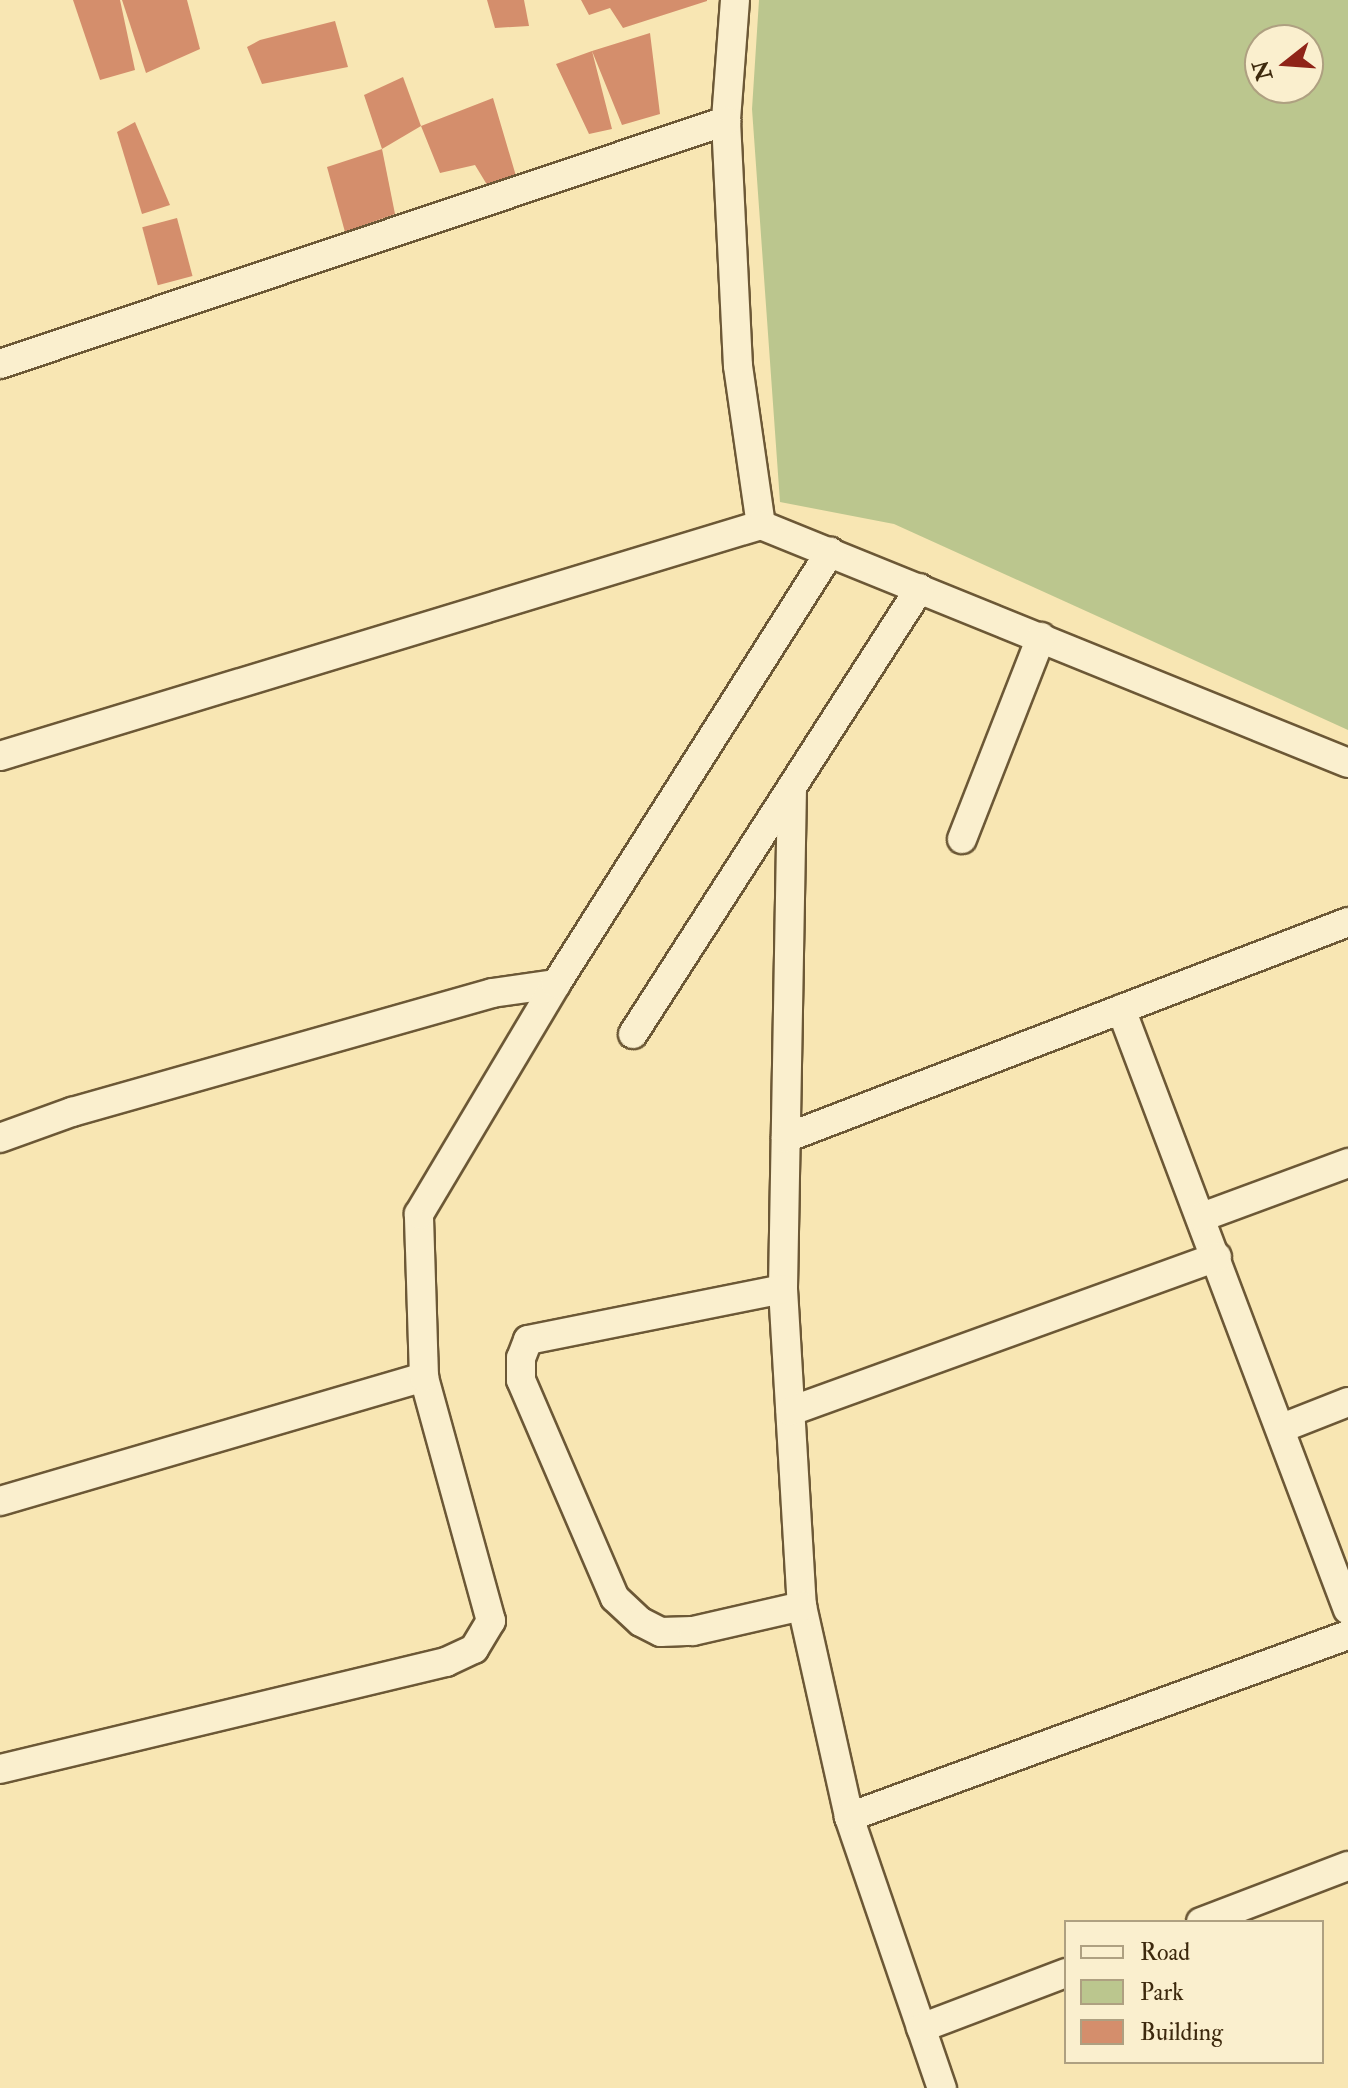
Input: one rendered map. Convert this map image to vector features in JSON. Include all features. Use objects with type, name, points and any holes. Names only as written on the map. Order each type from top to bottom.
[{"type":"street","points":[[735,0],[726,121],[738,366],[761,525]]},
{"type":"street","points":[[2,358],[726,121]]},
{"type":"street","points":[[0,756],[761,525],[1348,763]]},
{"type":"street","points":[[0,1769],[446,1662],[474,1649],[491,1621],[424,1377],[419,1214],[556,984],[830,552]]},
{"type":"street","points":[[633,1034],[920,588]]},
{"type":"street","points":[[962,839],[1041,637]]},
{"type":"street","points":[[792,787],[783,1289],[802,1606],[849,1817],[942,2088]]},
{"type":"street","points":[[786,1138],[1348,922]]},
{"type":"street","points":[[0,1138],[72,1112],[492,993],[556,984]]},
{"type":"street","points":[[1121,1009],[1282,1428],[1348,1610]]},
{"type":"street","points":[[1202,1217],[1348,1163]]},
{"type":"street","points":[[791,1411],[1217,1257]]},
{"type":"street","points":[[783,1289],[528,1340],[521,1358],[521,1380],[615,1598],[641,1622],[661,1632],[693,1631],[802,1606]]},
{"type":"street","points":[[0,1501],[424,1377]]},
{"type":"street","points":[[1282,1428],[1348,1402]]},
{"type":"street","points":[[849,1817],[1348,1635]]},
{"type":"street","points":[[1206,1920],[1348,1866]]},
{"type":"street","points":[[921,2028],[1064,1974]]},
{"type":"green space","points":[[759,0],[1348,0],[1348,730],[894,524],[780,502],[752,109]]},
{"type":"building","points":[[73,0],[120,0],[135,70],[100,80]]},
{"type":"building","points":[[122,0],[187,0],[200,49],[146,73]]},
{"type":"building","points":[[487,0],[524,0],[529,26],[495,28]]},
{"type":"building","points":[[581,0],[707,1],[623,28],[610,8],[589,15]]},
{"type":"building","points":[[335,21],[348,67],[262,84],[247,47],[260,40]]},
{"type":"building","points":[[650,33],[660,114],[622,125],[592,51]]},
{"type":"building","points":[[592,51],[612,129],[589,134],[556,64]]},
{"type":"building","points":[[403,77],[421,126],[382,149],[364,95]]},
{"type":"building","points":[[493,98],[516,176],[489,188],[475,165],[440,173],[421,126]]},
{"type":"building","points":[[135,122],[170,205],[142,214],[117,132]]},
{"type":"building","points":[[382,149],[395,214],[345,232],[327,167]]},
{"type":"building","points":[[177,218],[193,276],[158,285],[142,227]]}]
